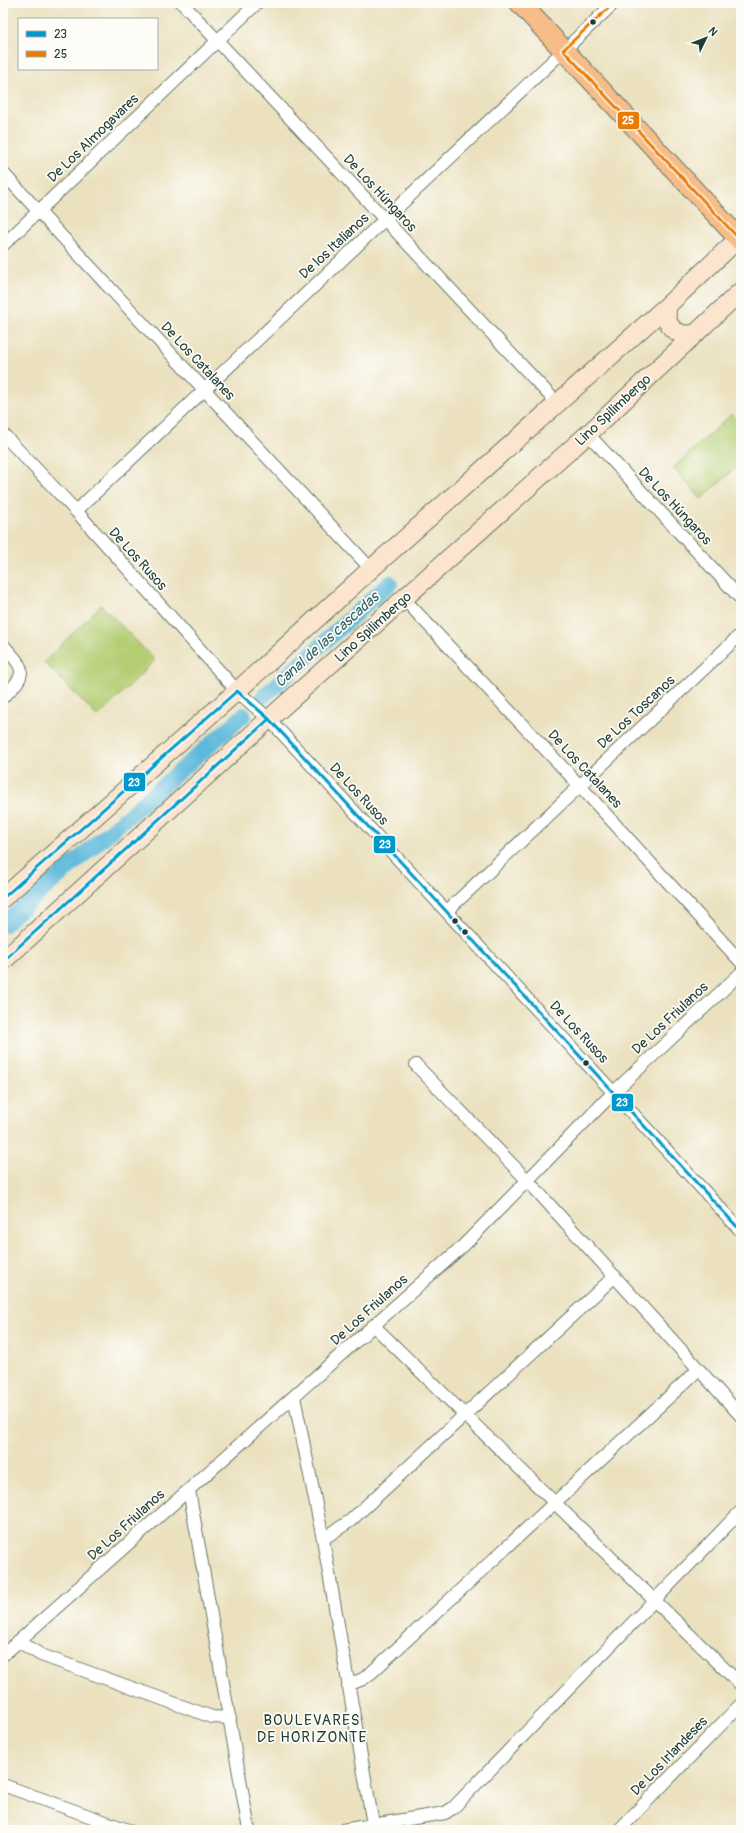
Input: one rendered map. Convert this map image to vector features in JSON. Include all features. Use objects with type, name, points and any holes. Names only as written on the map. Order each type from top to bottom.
[{"type":"main road","points":[[3,898],[237,691],[371,568],[668,305],[740,238],[520,3]]},
{"type":"main road","name":"Lino Spilimbergo","points":[[3,961],[269,719],[588,434],[741,291]]},
{"type":"main road","points":[[668,305],[666,313],[671,329],[678,334],[694,334]]},
{"type":"street","name":"De Los Húngaros","points":[[182,3],[557,403]]},
{"type":"street","name":"De Los Almogavares","points":[[3,245],[257,3]]},
{"type":"street","name":"De los Italianos","points":[[76,512],[614,3]]},
{"type":"street","name":"De Los Catalanes","points":[[3,173],[371,568]]},
{"type":"street","name":"De Los Rusos","points":[[3,434],[76,512],[237,691],[269,719],[741,1231]]},
{"type":"street","name":"De Los Húngaros","points":[[588,434],[741,599]]},
{"type":"street","name":"De Los Catalanes","points":[[404,599],[580,786],[741,962]]},
{"type":"street","name":"De Los Toscanos","points":[[447,911],[741,634]]},
{"type":"street","points":[[3,645],[18,662],[22,670],[16,685],[3,697]]},
{"type":"street","name":"De Los Friulanos","points":[[3,1655],[470,1240],[614,1092],[741,973]]},
{"type":"street","points":[[416,1065],[528,1181],[741,1416]]},
{"type":"street","points":[[323,1539],[350,1521],[615,1276]]},
{"type":"street","points":[[374,1326],[741,1685]]},
{"type":"street","points":[[348,1686],[363,1679],[372,1672],[698,1370]]},
{"type":"street","points":[[294,1397],[323,1539],[373,1827]]},
{"type":"street","points":[[188,1490],[250,1830]]},
{"type":"street","points":[[342,1830],[373,1827],[445,1813],[453,1808],[741,1512]]},
{"type":"street","points":[[18,1641],[48,1658],[212,1716],[230,1718]]},
{"type":"street","name":"De Los Irlandeses","points":[[619,1830],[741,1704]]},
{"type":"street","points":[[3,1785],[128,1830]]},
{"type":"green space","points":[[732,414],[741,424],[741,463],[701,499],[673,468]]},
{"type":"green space","points":[[101,605],[155,660],[98,717],[44,662]]},
{"type":"waterway","name":"Canal de las cascadas","points":[[263,697],[390,583]]},
{"type":"waterway","points":[[3,925],[244,715]]},
{"type":"transit line","name":"25","points":[[614,3],[563,50],[741,241]]},
{"type":"transit line","name":"23","points":[[3,898],[237,691],[269,719],[741,1231]]},
{"type":"transit line","name":"23","points":[[3,961],[269,719]]},
{"type":"district","name":"BOULEVARES DE HORIZONTE","points":[[312,1728]]}]
